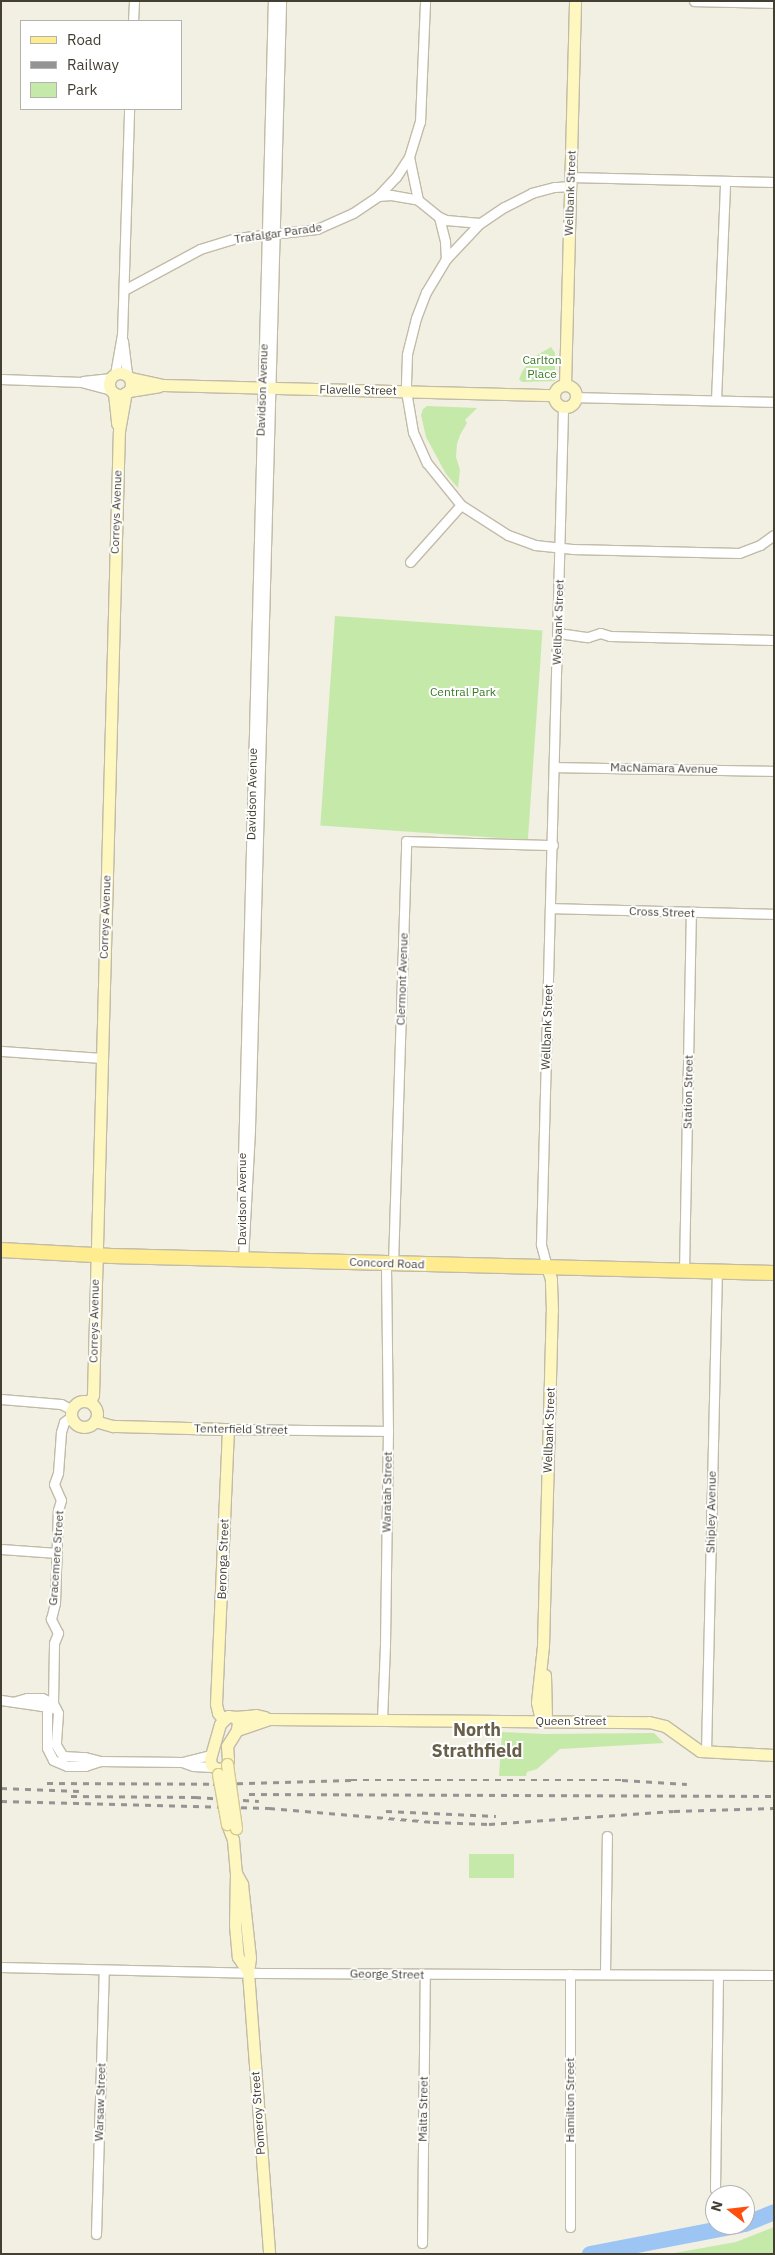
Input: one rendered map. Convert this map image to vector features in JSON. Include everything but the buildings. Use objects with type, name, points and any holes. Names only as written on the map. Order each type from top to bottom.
[{"type":"main road","name":"Concord Road","points":[[1,1250],[96,1255],[390,1264],[774,1273]]},
{"type":"street","points":[[133,20],[134,1]]},
{"type":"street","name":"Davidson Avenue","points":[[243,1259],[241,1246],[242,1154],[270,235],[272,1]]},
{"type":"street","name":"Davidson Avenue","points":[[270,235],[281,1]]},
{"type":"street","name":"Trafalgar Parade","points":[[124,290],[200,249],[236,238],[317,229],[335,223],[378,196],[396,177],[409,157],[420,122],[424,1]]},
{"type":"street","name":"Wellbank Street","points":[[565,385],[575,1]]},
{"type":"street","points":[[694,1],[774,3]]},
{"type":"street","points":[[113,392],[109,384],[113,376],[122,336],[129,110]]},
{"type":"street","points":[[409,157],[418,200]]},
{"type":"street","points":[[716,400],[725,181]]},
{"type":"street","points":[[774,182],[570,182],[532,193],[504,206],[480,223],[446,259],[426,292],[416,318],[407,355],[406,391],[410,420],[417,444],[433,472],[461,505],[508,535],[535,545],[560,547],[739,553],[760,546],[774,535]]},
{"type":"street","points":[[378,196],[390,195],[418,200],[439,217],[460,222],[480,223]]},
{"type":"street","points":[[439,217],[445,241],[446,259]]},
{"type":"street","points":[[81,382],[120,395],[128,392],[131,384],[128,377],[122,336]]},
{"type":"street","points":[[1,379],[81,382],[122,373],[128,377]]},
{"type":"street","name":"Flavelle Street","points":[[128,377],[163,385],[554,395]]},
{"type":"street","name":"Flavelle Street","points":[[128,392],[163,385]]},
{"type":"street","points":[[565,385],[571,387],[575,397],[573,403],[563,407],[555,401],[554,395],[559,387],[565,385]]},
{"type":"street","name":"Correys Avenue","points":[[90,1402],[93,1395],[119,431],[113,392]]},
{"type":"street","name":"Correys Avenue","points":[[119,431],[128,392]]},
{"type":"street","points":[[575,397],[774,402]]},
{"type":"street","name":"Wellbank Street","points":[[544,1720],[543,1646],[552,1311],[551,1279],[541,1244],[563,407]]},
{"type":"street","points":[[410,562],[461,505]]},
{"type":"street","points":[[558,633],[588,637],[600,633],[610,636],[774,640]]},
{"type":"street","name":"MacNamara Avenue","points":[[554,767],[774,771]]},
{"type":"street","name":"Clermont Avenue","points":[[390,1264],[406,840],[552,845]]},
{"type":"street","name":"Cross Street","points":[[551,908],[774,914]]},
{"type":"street","name":"Station Street","points":[[684,1271],[691,912]]},
{"type":"street","points":[[1,1051],[101,1058]]},
{"type":"street","name":"Waratah Street","points":[[382,1720],[385,1645],[390,1264]]},
{"type":"street","name":"Shipley Avenue","points":[[706,1752],[717,1272]]},
{"type":"street","points":[[1,1400],[61,1404],[71,1413],[76,1425],[84,1427],[95,1421],[96,1408],[90,1402],[77,1402],[71,1413]]},
{"type":"street","name":"Gracemere Street","points":[[53,1703],[54,1643],[58,1632],[51,1619],[55,1603],[58,1510],[61,1500],[54,1484],[58,1473],[60,1432],[64,1422],[71,1413]]},
{"type":"street","name":"Tenterfield Street","points":[[95,1421],[113,1426],[388,1431]]},
{"type":"street","name":"Beronga Street","points":[[228,1428],[216,1704],[218,1713],[238,1722],[237,1730]]},
{"type":"street","points":[[1,1549],[57,1553]]},
{"type":"street","name":"Wellbank Street","points":[[543,1646],[537,1702],[544,1720]]},
{"type":"street","points":[[1,1700],[41,1706],[53,1703],[58,1713],[56,1745],[60,1753],[68,1757],[85,1757],[100,1761],[182,1762],[193,1766],[217,1766]]},
{"type":"street","points":[[523,1721],[537,1702]]},
{"type":"street","name":"Queen Street","points":[[228,1717],[256,1715],[269,1719],[544,1720],[657,1723],[672,1730],[700,1751],[774,1755]]},
{"type":"street","points":[[217,1766],[218,1728],[228,1717]]},
{"type":"street","name":"Queen Street","points":[[237,1730],[269,1719]]},
{"type":"street","points":[[217,1766],[237,1730]]},
{"type":"street","name":"Pomeroy Street","points":[[217,1766],[232,1826],[236,1873],[242,1884],[250,1958],[248,1972],[269,2254]]},
{"type":"street","points":[[605,1974],[608,1836]]},
{"type":"street","name":"George Street","points":[[1,1967],[425,1974],[774,1975]]},
{"type":"street","name":"Warsaw Street","points":[[96,2234],[104,1970]]},
{"type":"street","name":"Malta Street","points":[[422,2243],[425,1974]]},
{"type":"street","name":"Hamilton Street","points":[[570,1974],[570,2227]]},
{"type":"street","points":[[715,2185],[718,1975]]},
{"type":"green space","name":"Carlton Place","points":[[551,347],[555,353],[555,381],[522,382],[519,379],[523,370],[534,357]]},
{"type":"green space","points":[[427,406],[477,408],[465,420],[467,423],[457,444],[456,457],[460,470],[458,488],[446,474],[426,437],[421,415],[423,409]]},
{"type":"green space","name":"Central Park","points":[[335,616],[542,631],[528,840],[320,825]]},
{"type":"green space","points":[[502,1732],[544,1734],[654,1733],[664,1743],[560,1749],[537,1769],[527,1772],[526,1776],[499,1776]]},
{"type":"green space","points":[[469,1854],[514,1854],[514,1878],[469,1878]]},
{"type":"green space","points":[[774,2227],[774,2254],[669,2254],[736,2242]]},
{"type":"waterway","points":[[755,2220],[774,2212]]},
{"type":"waterway","points":[[590,2254],[705,2232]]},
{"type":"railway","points":[[47,1783],[213,1784],[351,1780],[622,1780],[687,1784]]},
{"type":"railway","points":[[1,1788],[79,1791]]},
{"type":"railway","points":[[249,1794],[774,1796]]},
{"type":"railway","points":[[71,1796],[195,1797],[259,1801]]},
{"type":"railway","points":[[1,1801],[269,1808],[433,1822],[489,1824],[674,1811],[774,1808]]},
{"type":"railway","points":[[386,1811],[496,1816]]},
{"type":"district","name":"North Strathfield","points":[[477,1741]]}]
